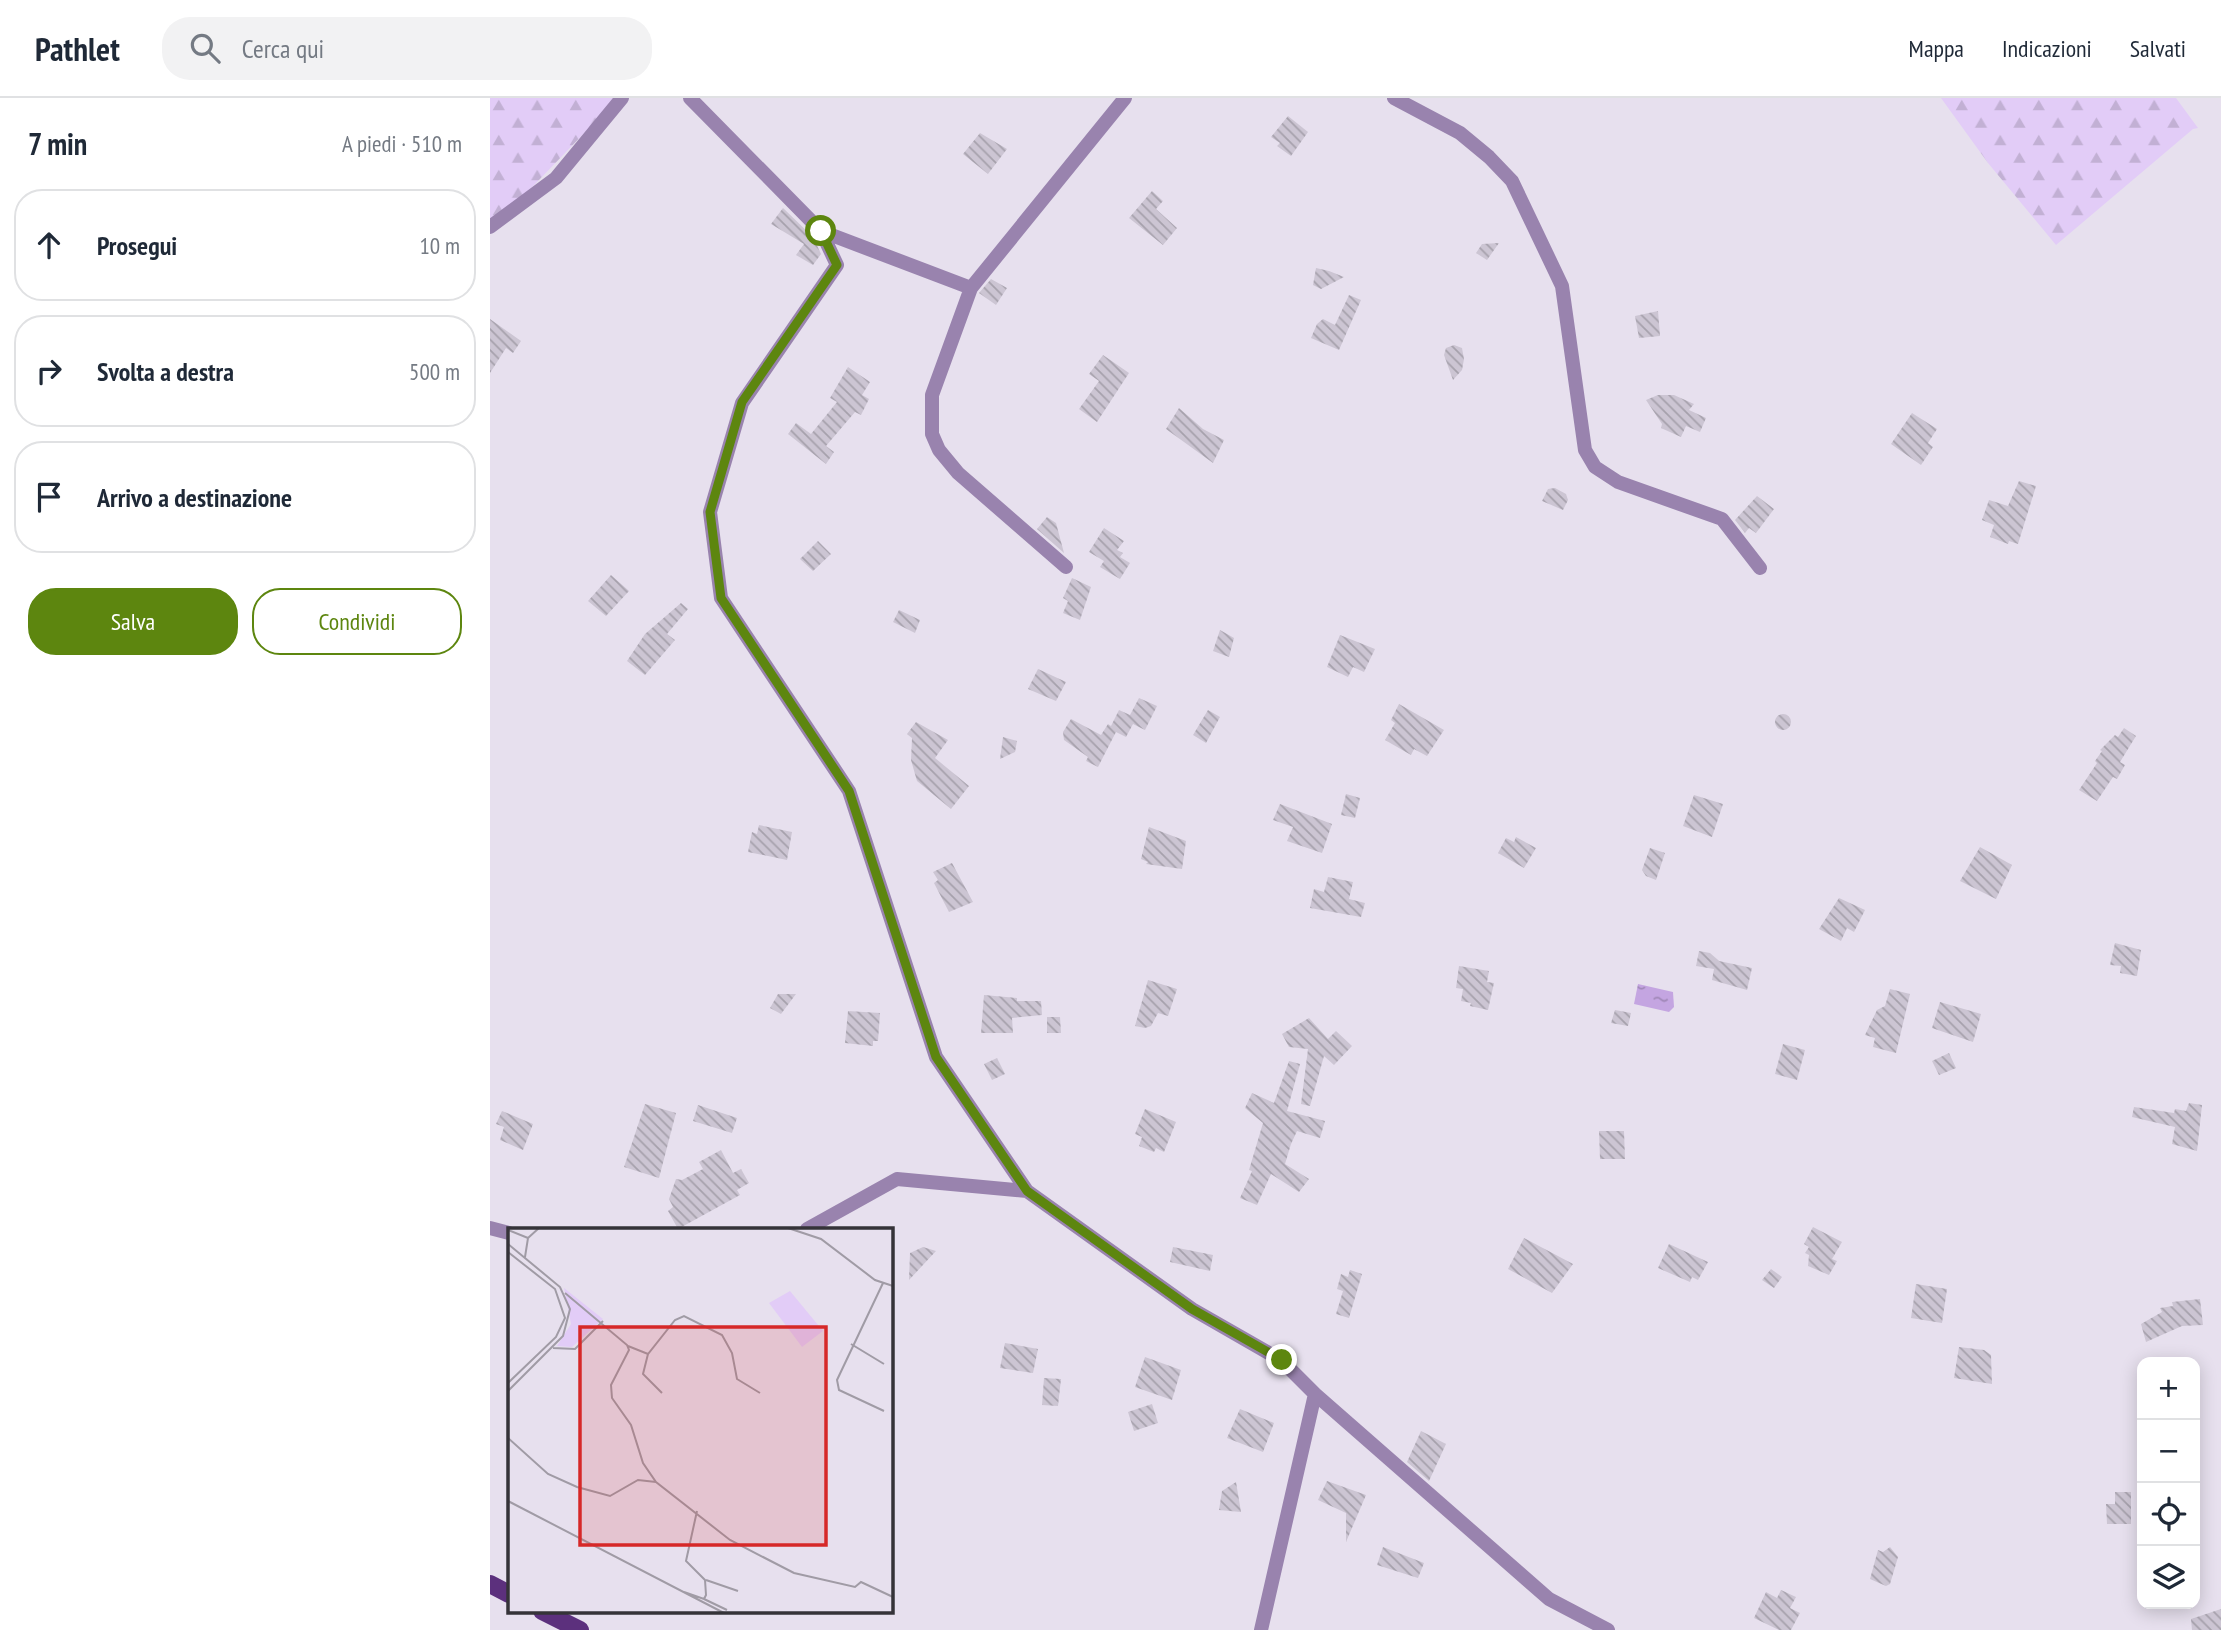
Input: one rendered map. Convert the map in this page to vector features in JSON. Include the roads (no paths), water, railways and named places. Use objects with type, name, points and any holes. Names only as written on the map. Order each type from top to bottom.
[{"type":"main road","points":[[490,1584],[508,1593]]},
{"type":"main road","points":[[544,1612],[580,1630]]},
{"type":"street","points":[[490,227],[556,178],[622,98]]},
{"type":"street","points":[[690,98],[821,231],[837,265],[742,402],[710,512],[721,598],[849,791],[936,1057],[1027,1191],[1192,1309],[1282,1360],[1315,1394],[1549,1599],[1608,1630]]},
{"type":"street","points":[[1066,568],[958,473],[939,450],[932,434],[932,395],[971,288],[1125,98]]},
{"type":"street","points":[[1394,98],[1460,134],[1489,157],[1512,181],[1562,286],[1585,450],[1595,467],[1618,482],[1722,519],[1760,568]]},
{"type":"street","points":[[821,231],[971,288]]},
{"type":"street","points":[[809,1228],[897,1179],[1027,1191]]},
{"type":"street","points":[[490,1228],[508,1233]]},
{"type":"street","points":[[1261,1630],[1315,1394]]},
{"type":"water","points":[[1638,984],[1673,992],[1674,1007],[1669,1012],[1634,1004]]}]
